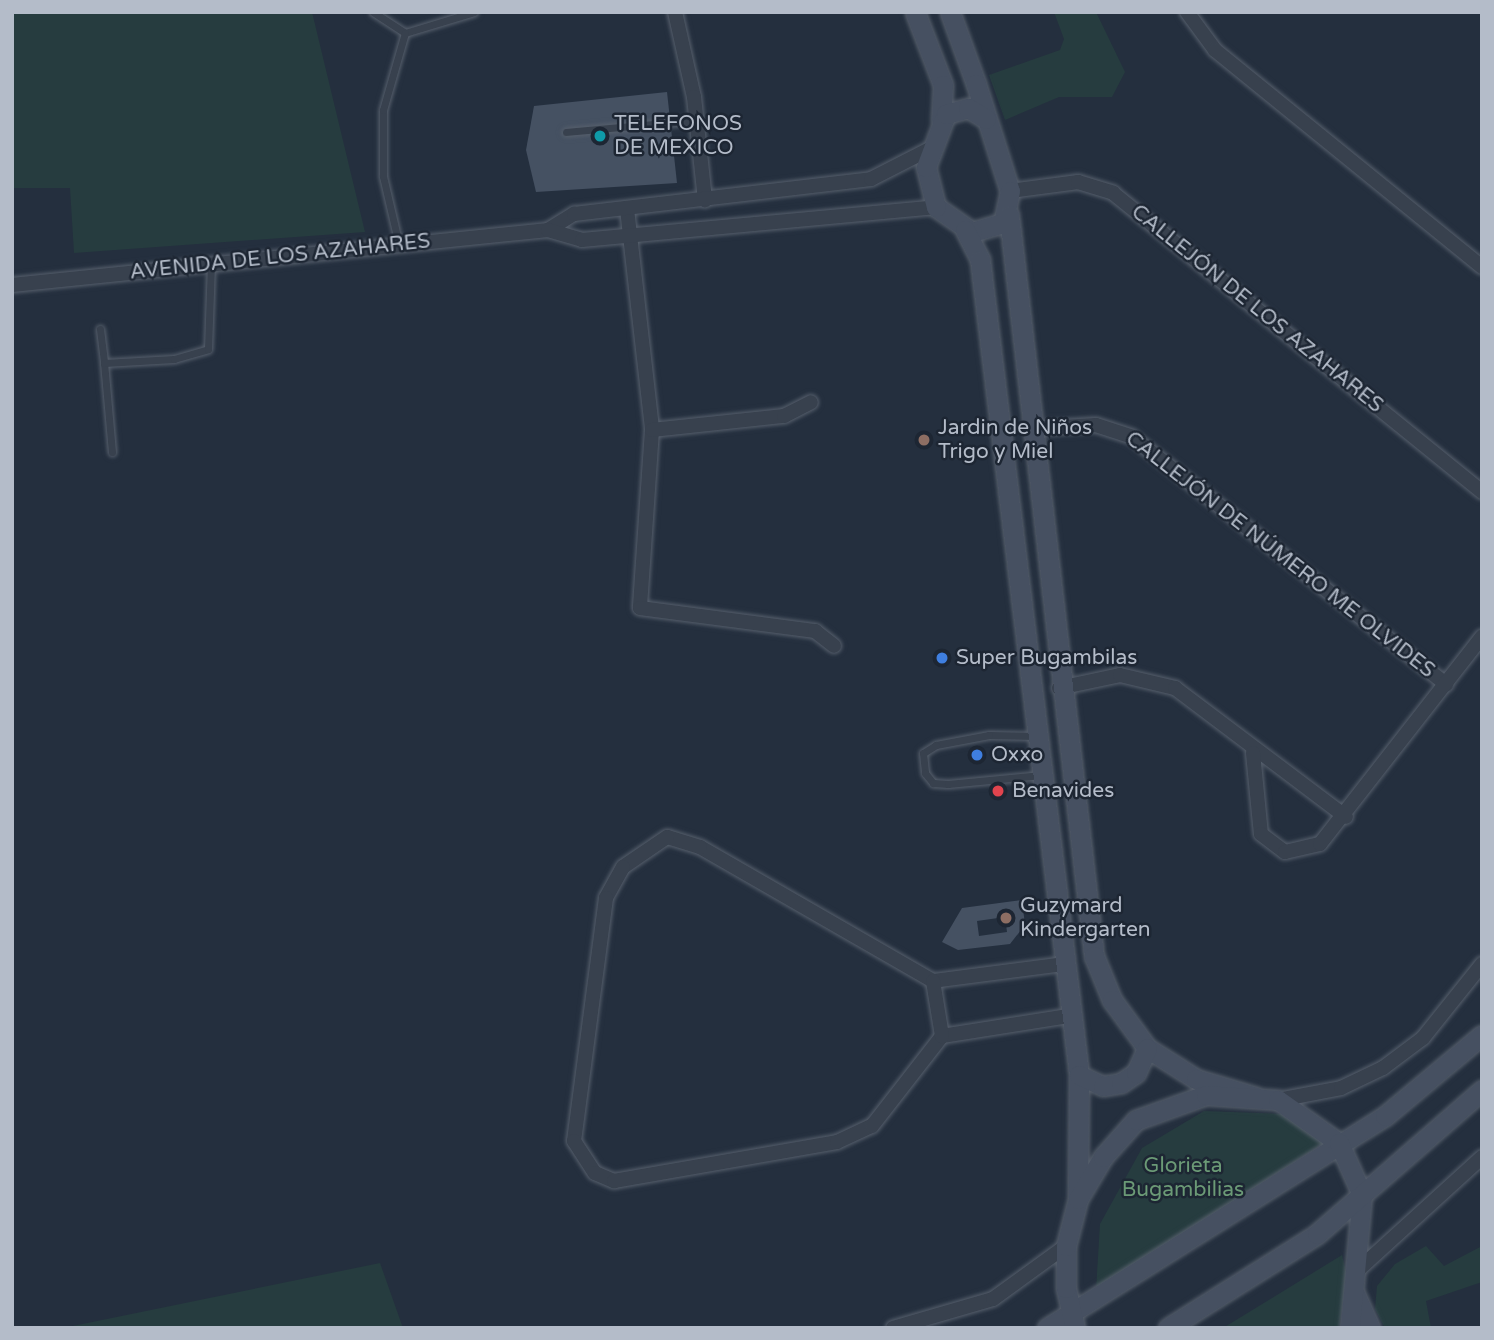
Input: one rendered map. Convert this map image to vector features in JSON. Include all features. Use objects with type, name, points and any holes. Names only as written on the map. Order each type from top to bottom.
[{"type":"street","points":[[675,12],[697,120],[705,200]]},
{"type":"street","points":[[915,12],[943,85],[941,120],[930,149],[927,185],[936,207],[965,230],[980,260],[1068,1016],[1079,1075],[1078,1199],[1066,1246],[1072,1323]]},
{"type":"street","points":[[950,12],[1010,191],[1009,215],[1030,429],[1059,688],[1094,956],[1112,1000],[1147,1048],[1196,1079],[1256,1097]]},
{"type":"street","points":[[1187,12],[1215,50],[1482,267]]},
{"type":"street","points":[[941,120],[961,108],[986,119]]},
{"type":"street","name":"AVENIDA DE LOS AZAHARES","points":[[548,230],[574,214],[870,179],[930,149]]},
{"type":"street","name":"CALLEJÓN DE LOS AZAHARES","points":[[1010,191],[1064,181],[1114,193],[1482,492]]},
{"type":"street","name":"AVENIDA DE LOS AZAHARES","points":[[12,285],[548,230],[582,240],[936,207]]},
{"type":"street","points":[[627,208],[652,430],[640,608],[815,631],[834,646]]},
{"type":"street","points":[[965,230],[987,231],[1009,215]]},
{"type":"street","points":[[652,430],[784,416],[811,402]]},
{"type":"street","name":"CALLEJÓN DE NÚMERO ME OLVIDES","points":[[1030,429],[1096,425],[1132,437],[1446,684]]},
{"type":"street","points":[[1254,753],[1257,825],[1276,848],[1297,852],[1320,845],[1346,817],[1482,636]]},
{"type":"street","points":[[1059,688],[1104,676],[1157,681],[1175,688],[1254,753],[1346,817]]},
{"type":"street","points":[[1064,964],[933,981],[701,847],[667,838],[651,844],[612,878],[606,898],[574,1141],[595,1173],[614,1181],[837,1142],[872,1126],[942,1036],[1068,1016]]},
{"type":"street","points":[[1078,1199],[1102,1157],[1136,1120],[1206,1095],[1278,1100],[1341,1088],[1383,1068],[1423,1038],[1482,964]]},
{"type":"street","points":[[933,981],[942,1036]]},
{"type":"street","points":[[1047,1328],[1072,1323],[1339,1143],[1406,1101],[1482,1035]]},
{"type":"street","points":[[1079,1075],[1094,1084],[1121,1083],[1136,1073],[1147,1048]]},
{"type":"street","points":[[1168,1328],[1297,1247],[1362,1195],[1482,1090]]},
{"type":"street","points":[[1278,1100],[1339,1143],[1362,1195],[1358,1270],[1350,1328]]},
{"type":"street","points":[[1358,1270],[1482,1157]]},
{"type":"street","points":[[893,1328],[993,1299],[1066,1246]]},
{"type":"street","points":[[1354,1292],[1370,1328]]},
{"type":"lane","points":[[373,12],[405,33]]},
{"type":"lane","points":[[405,33],[474,12]]},
{"type":"lane","points":[[399,245],[383,176],[383,110],[405,33]]},
{"type":"lane","points":[[566,132],[697,120]]},
{"type":"lane","points":[[104,363],[174,359],[208,349],[211,264]]},
{"type":"lane","points":[[100,329],[112,452]]},
{"type":"lane","points":[[1037,736],[989,735],[936,745],[923,753],[925,773],[933,783],[948,784],[1042,775]]},
{"type":"green space","points":[[12,12],[312,12],[365,232],[74,253],[70,188],[12,188]]},
{"type":"green space","points":[[1054,12],[1096,12],[1125,72],[1112,97],[1059,97],[1005,120],[989,75],[1060,50],[1064,39]]},
{"type":"green space","name":"Glorieta Bugambilias","points":[[1204,1111],[1285,1114],[1325,1142],[1096,1290],[1100,1224],[1142,1148]]},
{"type":"green space","points":[[1426,1246],[1444,1266],[1482,1246],[1482,1282],[1426,1301],[1431,1328],[1385,1328],[1375,1309],[1377,1286],[1395,1264]]},
{"type":"green space","points":[[1342,1255],[1347,1275],[1339,1328],[1223,1328]]},
{"type":"green space","points":[[380,1263],[403,1328],[63,1328]]},
{"type":"building","name":"TELEFONOS DE MEXICO","points":[[667,92],[677,183],[536,192],[526,150],[534,106]]},
{"type":"building","points":[[1022,900],[1025,925],[1010,944],[958,950],[942,942],[962,908]],"holes":[[[1005,917],[1007,932],[979,936],[977,921]]]},
{"type":"place","name":"TELEFONOS DE MEXICO","points":[[600,136]]},
{"type":"place","name":"Jardin de Niños Trigo y Miel","points":[[924,440]]},
{"type":"place","name":"Super Bugambilas","points":[[942,658]]},
{"type":"place","name":"Oxxo","points":[[977,755]]},
{"type":"place","name":"Benavides","points":[[998,791]]},
{"type":"place","name":"Guzymard Kindergarten","points":[[1006,918]]}]
